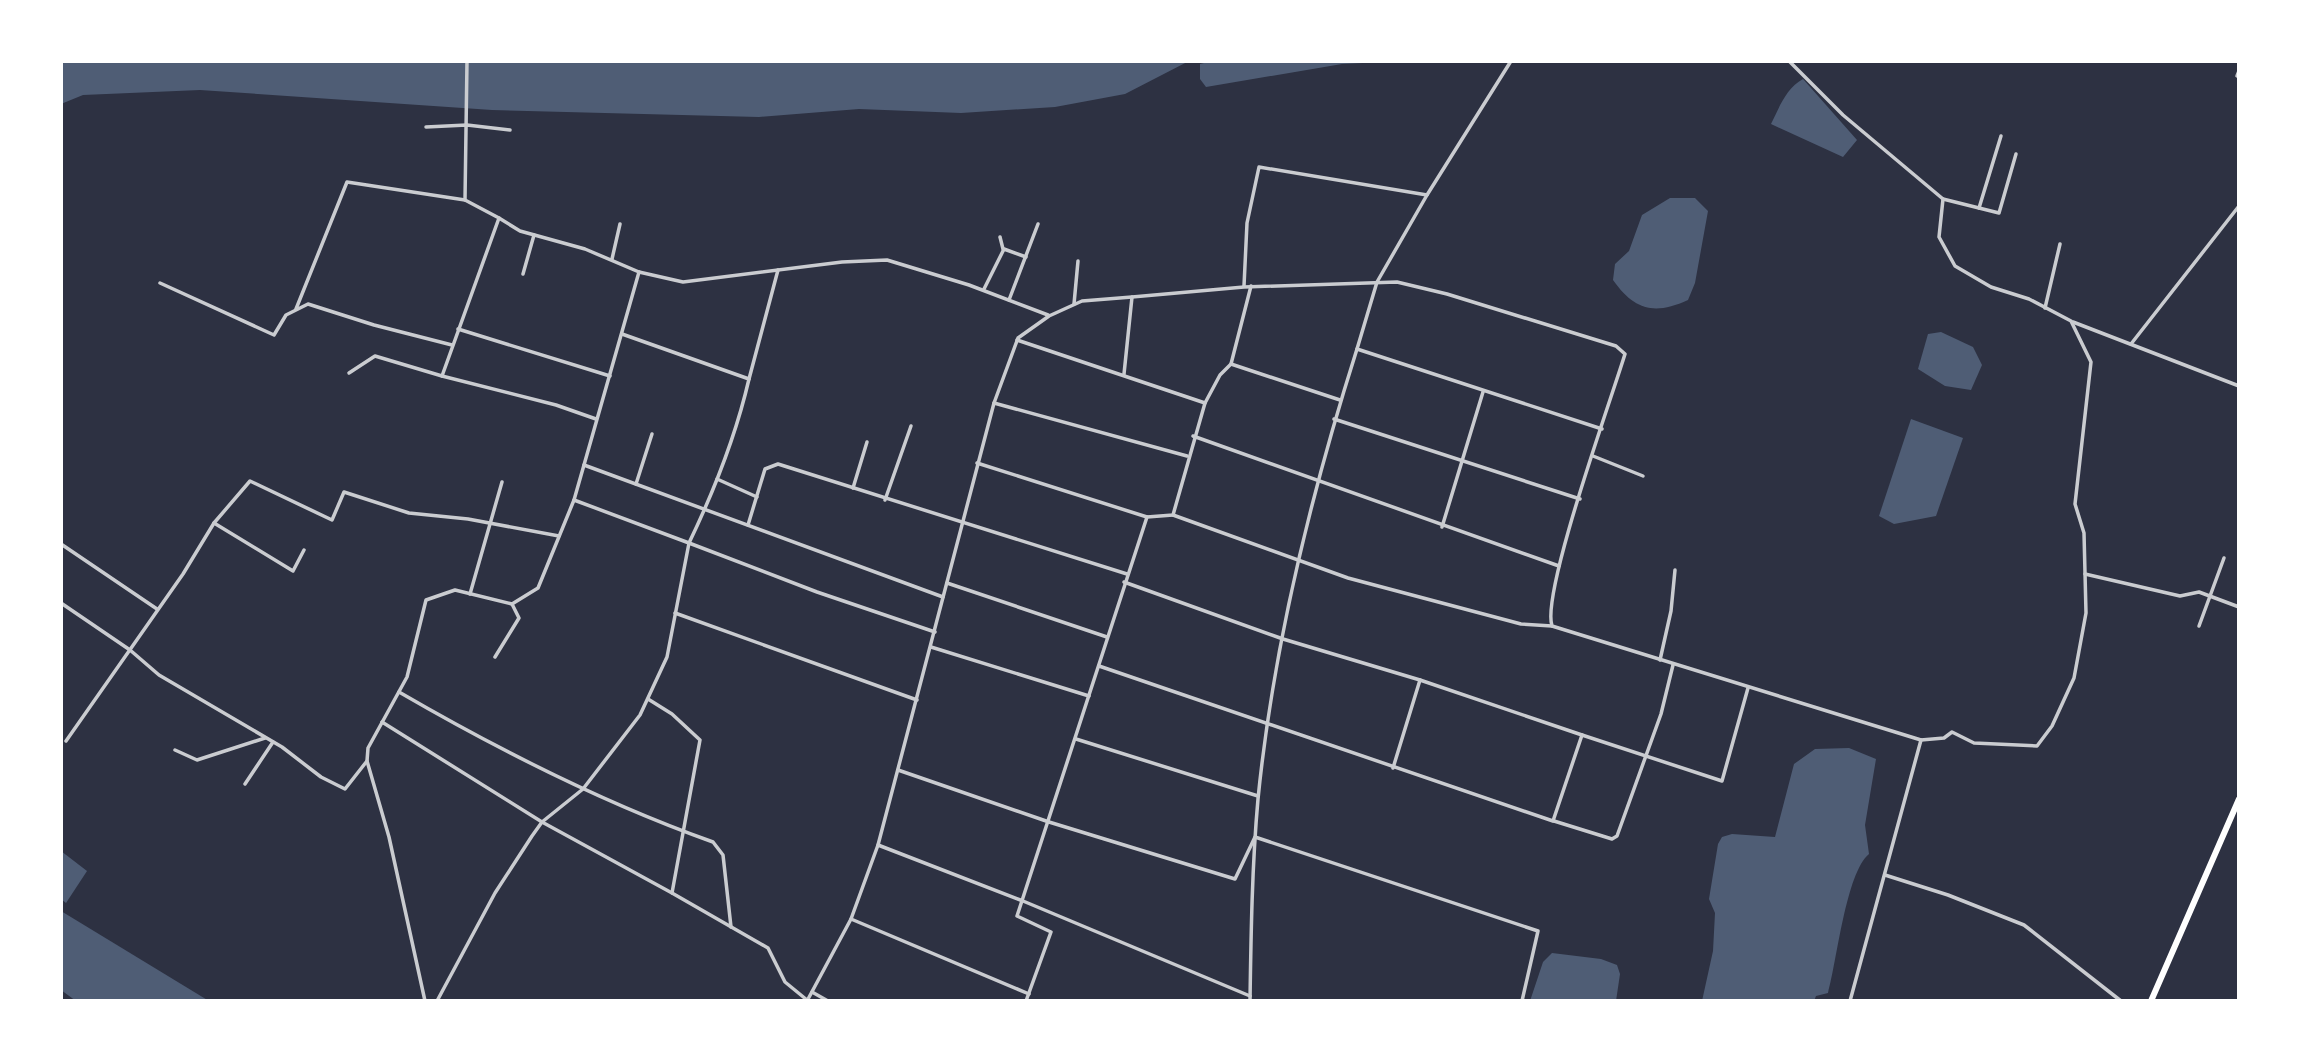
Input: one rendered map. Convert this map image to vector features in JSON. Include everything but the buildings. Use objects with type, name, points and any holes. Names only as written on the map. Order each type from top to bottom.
[{"type":"highway","points":[[2151,1001],[2239,799]]},
{"type":"street","points":[[465,200],[467,61]]},
{"type":"street","points":[[878,845],[1023,901],[1250,998],[1258,796],[1283,639],[1317,480],[1377,282],[1427,195],[1511,61]]},
{"type":"street","points":[[1789,61],[1843,115],[1943,199],[1999,214],[2016,154]]},
{"type":"street","points":[[426,127],[467,125],[510,130]]},
{"type":"street","points":[[1979,208],[2001,136]]},
{"type":"street","points":[[1244,287],[1247,223],[1259,167],[1427,195]]},
{"type":"street","points":[[295,310],[347,182],[465,200],[520,231],[585,249],[639,272],[682,282],[887,260],[983,290],[1049,316]]},
{"type":"street","points":[[1943,199],[1938,237],[1955,266],[1991,287],[2071,321],[2239,386]]},
{"type":"street","points":[[2131,344],[2239,206]]},
{"type":"street","points":[[442,376],[499,218]]},
{"type":"street","points":[[612,260],[620,224]]},
{"type":"street","points":[[1009,300],[1038,224]]},
{"type":"street","points":[[523,274],[534,235]]},
{"type":"street","points":[[983,290],[1004,249],[1000,237]]},
{"type":"street","points":[[2045,308],[2060,244]]},
{"type":"street","points":[[1004,249],[1026,257]]},
{"type":"street","points":[[1074,305],[1078,261]]},
{"type":"street","points":[[437,1001],[495,893],[542,822],[583,789],[640,715],[648,699],[667,657],[690,542],[717,479],[749,379],[778,270]]},
{"type":"street","points":[[425,1001],[389,837],[367,761],[368,748],[407,677],[426,600],[455,590],[512,604],[538,588],[574,500],[639,272]]},
{"type":"street","points":[[160,282],[274,335],[286,315],[308,304],[374,325],[453,345]]},
{"type":"street","points":[[382,722],[542,822],[768,948],[785,982],[807,1000],[851,919],[878,845],[993,403],[1017,341],[1049,316],[1074,305],[1251,286],[1397,282],[1447,294],[1616,346],[1625,354],[1559,566],[1548,615],[1552,626]]},
{"type":"street","points":[[1173,515],[1205,403],[1220,375],[1231,364],[1251,286]]},
{"type":"street","points":[[1124,374],[1132,297]]},
{"type":"street","points":[[977,463],[1147,517],[1173,515],[1348,578],[1521,624],[1552,626],[1921,740],[1944,738],[1952,732],[1974,743],[2037,746],[2052,726],[2074,678],[2086,613],[2084,533],[2075,504],[2091,362],[2071,321]]},
{"type":"street","points":[[458,329],[610,376]]},
{"type":"street","points":[[622,334],[749,379]]},
{"type":"street","points":[[1017,341],[1124,374],[1205,403]]},
{"type":"street","points":[[1357,349],[1602,429]]},
{"type":"street","points":[[349,373],[375,356],[556,405],[596,419]]},
{"type":"street","points":[[1231,364],[1340,400]]},
{"type":"street","points":[[1442,527],[1483,391]]},
{"type":"street","points":[[993,403],[1188,456]]},
{"type":"street","points":[[1334,419],[1580,499]]},
{"type":"street","points":[[885,499],[911,426]]},
{"type":"street","points":[[636,484],[653,434]]},
{"type":"street","points":[[1194,436],[1442,527],[1559,566]]},
{"type":"street","points":[[853,488],[867,442]]},
{"type":"street","points":[[1593,456],[1643,475]]},
{"type":"street","points":[[748,525],[765,469],[778,464],[960,524],[1127,574]]},
{"type":"street","points":[[584,465],[943,597]]},
{"type":"street","points":[[717,479],[757,497]]},
{"type":"street","points":[[66,741],[214,523],[250,481],[332,520],[344,492],[409,513],[489,523],[559,536]]},
{"type":"street","points":[[470,594],[502,482]]},
{"type":"street","points":[[574,500],[690,542],[817,593],[935,632]]},
{"type":"street","points":[[1026,1001],[1051,932],[1017,916],[1147,517]]},
{"type":"street","points":[[214,523],[293,571],[304,550]]},
{"type":"street","points":[[61,544],[157,609]]},
{"type":"street","points":[[2199,626],[2224,558]]},
{"type":"street","points":[[1660,660],[1671,611],[1675,570]]},
{"type":"street","points":[[2085,574],[2180,596],[2199,592],[2239,607]]},
{"type":"street","points":[[946,583],[1107,637]]},
{"type":"street","points":[[1124,583],[1283,639],[1420,680],[1721,781],[1748,688]]},
{"type":"street","points":[[61,603],[130,650],[159,675],[273,742],[321,777],[345,789],[367,761]]},
{"type":"street","points":[[495,657],[519,618],[512,604]]},
{"type":"street","points":[[675,614],[916,699]]},
{"type":"street","points":[[931,647],[1090,696]]},
{"type":"street","points":[[1098,666],[1270,722],[1394,768],[1553,821],[1615,838],[1661,714],[1673,665]]},
{"type":"street","points":[[1394,768],[1420,680]]},
{"type":"street","points":[[399,692],[473,734],[583,789],[713,842],[723,855],[731,926]]},
{"type":"street","points":[[648,699],[672,714],[700,740],[672,893]]},
{"type":"street","points":[[1553,821],[1582,735]]},
{"type":"street","points":[[175,750],[197,760],[265,738]]},
{"type":"street","points":[[1076,739],[1258,796]]},
{"type":"street","points":[[1850,1001],[1921,740]]},
{"type":"street","points":[[244,784],[273,742]]},
{"type":"street","points":[[898,770],[1049,822],[1235,879],[1255,837]]},
{"type":"street","points":[[1255,837],[1538,931],[1522,1001]]},
{"type":"street","points":[[1885,875],[1948,895],[2024,925],[2121,1001]]},
{"type":"street","points":[[851,919],[1029,993]]},
{"type":"street","points":[[813,992],[828,1001]]},
{"type":"water","points":[[61,61],[1189,61],[1125,94],[1055,107],[961,113],[859,109],[759,117],[492,110],[200,90],[83,95],[61,104]]},
{"type":"water","points":[[1212,61],[1404,61],[1342,64],[1206,87],[1200,79],[1200,64]]},
{"type":"water","points":[[1803,79],[1857,140],[1843,157],[1771,124],[1788,93]]},
{"type":"water","points":[[1670,198],[1695,198],[1708,211],[1695,283],[1688,300],[1665,308],[1646,307],[1629,298],[1613,280],[1615,264],[1629,251],[1642,215]]},
{"type":"water","points":[[1941,332],[1973,347],[1982,365],[1971,390],[1945,386],[1918,369],[1928,334]]},
{"type":"water","points":[[1911,419],[1963,438],[1936,516],[1894,524],[1879,516]]},
{"type":"water","points":[[1849,748],[1876,759],[1865,825],[1869,854],[1861,864],[1848,898],[1828,993],[1816,996],[1814,1001],[1702,1001],[1713,951],[1715,913],[1709,899],[1718,844],[1722,837],[1732,834],[1775,837],[1794,764],[1815,749]]},
{"type":"water","points":[[61,851],[87,871],[66,903],[61,899]]},
{"type":"water","points":[[61,911],[209,1001],[76,1001],[61,990]]},
{"type":"water","points":[[1552,953],[1601,959],[1617,965],[1620,974],[1616,1001],[1530,1001],[1543,962]]}]
